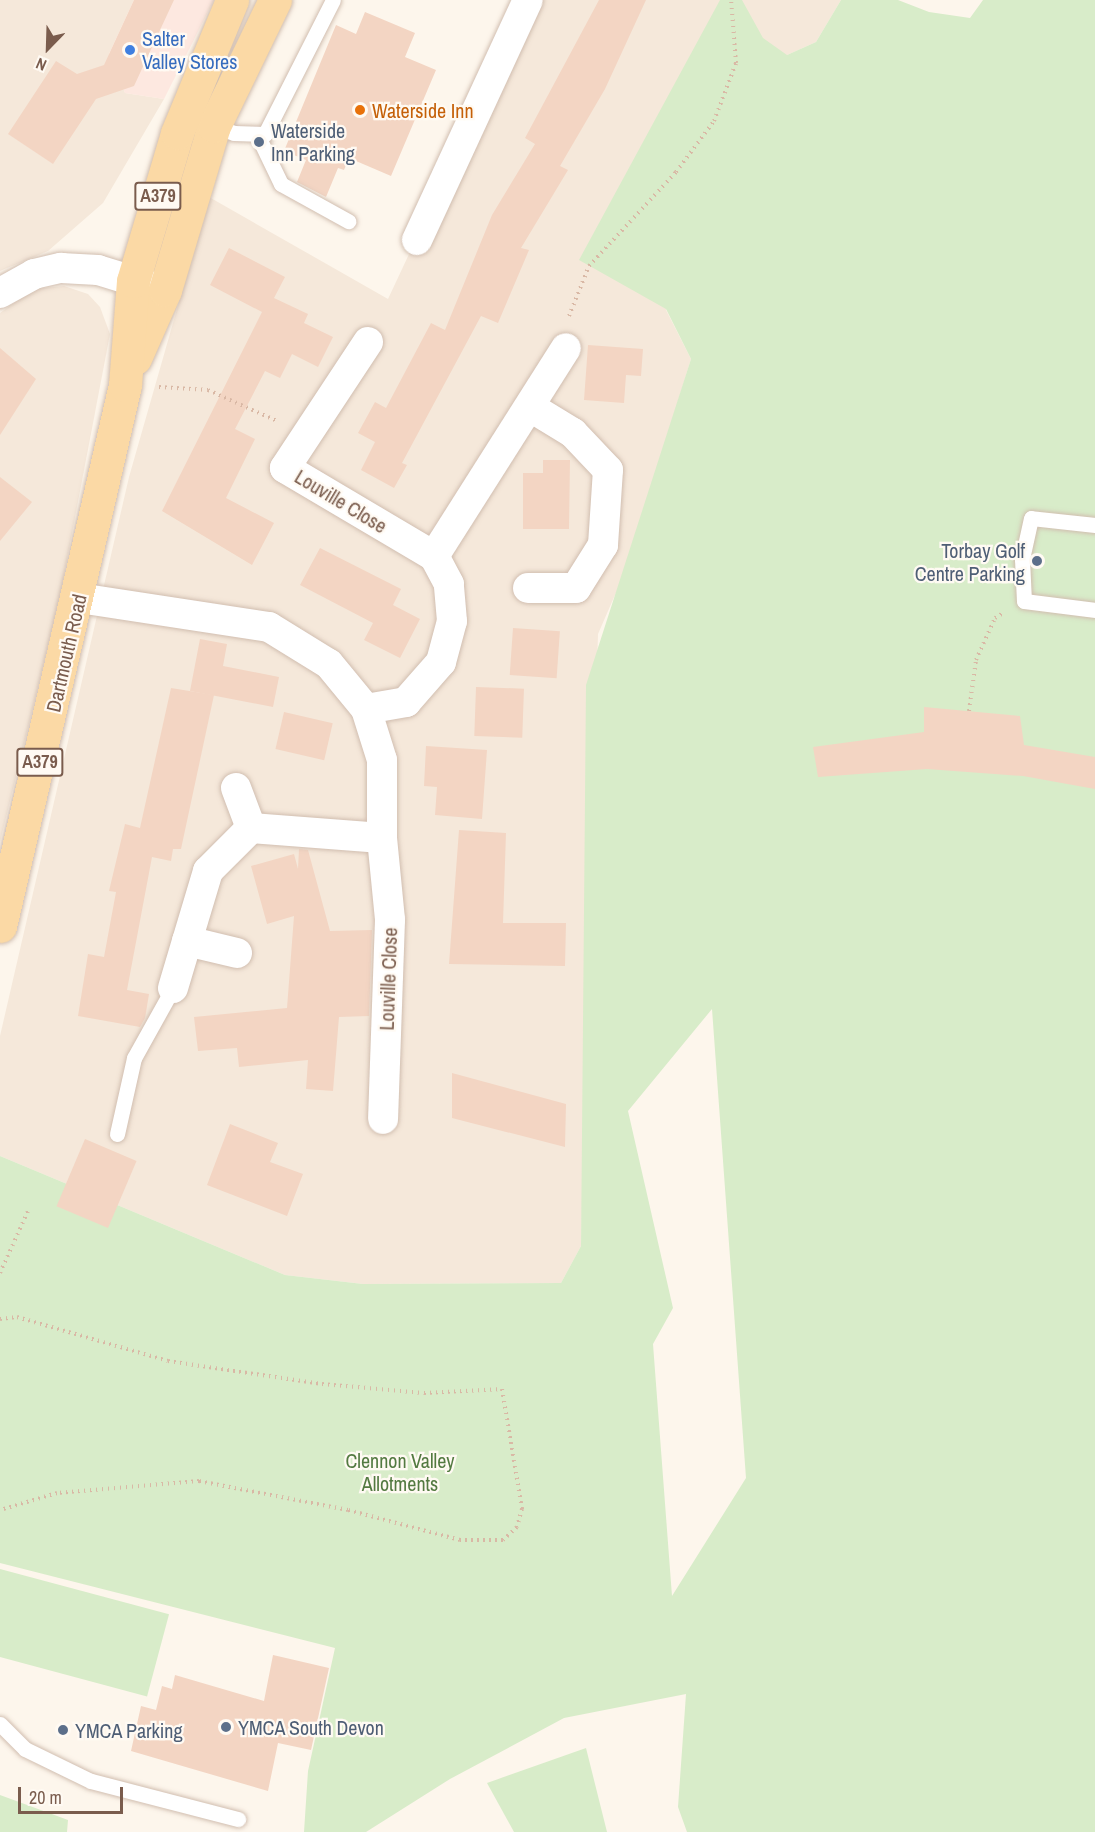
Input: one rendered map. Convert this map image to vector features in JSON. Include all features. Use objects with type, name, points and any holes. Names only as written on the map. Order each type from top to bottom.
[{"type":"main road","name":"Dartmouth Road","points":[[0,926],[79,598],[126,382],[133,281],[185,111],[232,0]]},
{"type":"main road","name":"Dartmouth Road","points":[[126,382],[165,290],[214,126],[275,0]]},
{"type":"street","points":[[417,240],[528,0]]},
{"type":"street","points":[[0,293],[34,274],[61,268],[98,270],[165,290]]},
{"type":"street","name":"Louville Close","points":[[368,342],[285,468],[434,556]]},
{"type":"street","points":[[366,709],[406,702],[441,662],[452,621],[449,584],[434,556],[532,408],[566,348]]},
{"type":"street","points":[[528,588],[576,588],[603,545],[608,470],[573,433],[532,408]]},
{"type":"street","name":"Louville Close","points":[[79,598],[269,627],[328,664],[366,709],[382,760],[382,838],[390,920],[384,1119]]},
{"type":"street","points":[[236,788],[251,828]]},
{"type":"street","points":[[173,988],[208,871],[251,828],[382,838]]},
{"type":"street","points":[[187,941],[237,953]]},
{"type":"lane","points":[[185,111],[214,126],[265,134],[333,0]]},
{"type":"lane","points":[[257,134],[281,184],[348,221]]},
{"type":"lane","points":[[1095,525],[1032,518],[1022,558],[1024,601],[1095,610]]},
{"type":"lane","points":[[117,1134],[134,1058],[173,988]]},
{"type":"lane","points":[[0,1724],[25,1749],[92,1781],[238,1819]]},
{"type":"path","points":[[566,348],[570,305],[589,266],[676,172],[714,121],[736,63],[731,0]]},
{"type":"path","points":[[126,382],[208,390],[307,435]]},
{"type":"path","points":[[969,711],[976,660],[995,618],[1024,601]]},
{"type":"path","points":[[0,1273],[28,1211]]},
{"type":"path","points":[[0,1319],[17,1317],[168,1361],[322,1384],[424,1393],[502,1389],[522,1509],[517,1527],[503,1540],[460,1540],[348,1510],[200,1481],[57,1493],[0,1510]]},
{"type":"shaded area","points":[[0,0],[134,0],[109,54],[125,93],[164,99],[103,203],[48,251],[0,271]]},
{"type":"shaded area","points":[[134,0],[214,0],[164,99],[125,93],[109,54]]},
{"type":"shaded area","points":[[528,0],[841,0],[816,42],[787,55],[666,310],[691,359],[625,572],[598,634],[581,1246],[561,1283],[363,1284],[285,1275],[0,1156],[0,1036],[129,477],[209,197],[388,299]]},
{"type":"shaded area","points":[[64,286],[88,294],[100,307],[110,334],[60,596],[0,842],[0,313],[33,289]]},
{"type":"green space","name":"Clennon Valley Allotments","points":[[720,0],[742,0],[763,38],[787,55],[816,42],[841,0],[898,0],[929,12],[970,18],[983,0],[1095,0],[1095,1832],[687,1832],[678,1807],[686,1694],[564,1718],[450,1779],[366,1832],[304,1832],[308,1771],[335,1648],[0,1563],[0,1156],[285,1275],[363,1284],[561,1283],[581,1246],[586,685],[691,359],[666,309],[579,260]],"holes":[[[712,1009],[746,1478],[672,1596],[653,1344],[673,1308],[628,1111]]]},
{"type":"green space","points":[[0,1569],[169,1614],[147,1696],[0,1657]]},
{"type":"green space","points":[[586,1748],[607,1832],[514,1832],[487,1783]]},
{"type":"green space","points":[[0,1795],[68,1820],[67,1832],[0,1832]]},
{"type":"building","points":[[134,0],[174,0],[134,86],[96,99],[53,164],[8,134],[56,61],[77,74],[104,65]]},
{"type":"building","points":[[599,0],[646,0],[605,89],[560,166],[568,170],[521,248],[529,250],[498,323],[481,316],[402,463],[407,465],[394,488],[361,470],[375,442],[358,433],[375,402],[386,408],[431,323],[445,330],[492,215],[535,144],[525,138]]},
{"type":"building","name":"Waterside Inn","points":[[365,12],[415,33],[405,57],[436,70],[391,176],[349,158],[344,170],[338,168],[326,197],[297,182],[306,160],[284,151],[336,25],[356,34]]},
{"type":"building","points":[[229,248],[285,277],[274,298],[308,314],[304,323],[333,337],[318,367],[292,354],[280,378],[265,371],[235,429],[255,439],[226,498],[274,523],[252,565],[162,511],[262,312],[210,285]]},
{"type":"building","points":[[588,345],[643,349],[641,376],[626,375],[624,403],[584,400]]},
{"type":"building","points":[[0,348],[36,379],[0,435]]},
{"type":"building","points":[[543,460],[570,460],[569,529],[523,529],[523,473],[543,473]]},
{"type":"building","points":[[0,477],[32,502],[0,541]]},
{"type":"building","points":[[320,548],[401,589],[393,605],[420,619],[400,658],[364,640],[373,623],[300,585]]},
{"type":"building","points":[[513,628],[560,631],[557,678],[510,675]]},
{"type":"building","points":[[200,639],[227,644],[223,666],[279,677],[273,707],[190,691]]},
{"type":"building","points":[[476,687],[524,689],[522,738],[474,736]]},
{"type":"building","points":[[171,688],[214,695],[181,849],[173,849],[171,861],[152,857],[127,990],[149,994],[145,1018],[140,1027],[78,1016],[88,954],[104,957],[116,892],[109,891],[125,824],[140,828]]},
{"type":"building","points":[[924,707],[1020,716],[1024,745],[1095,757],[1095,789],[1023,776],[927,769],[818,777],[813,747],[924,732]]},
{"type":"building","points":[[284,712],[333,723],[324,760],[275,749]]},
{"type":"building","points":[[426,746],[487,750],[482,819],[435,815],[437,787],[424,786]]},
{"type":"building","points":[[459,830],[506,833],[503,923],[566,923],[565,966],[449,964]]},
{"type":"building","points":[[299,849],[308,850],[330,931],[372,930],[369,1016],[339,1017],[333,1091],[306,1089],[308,1060],[239,1067],[237,1048],[198,1051],[194,1017],[287,1008],[294,916],[267,924],[251,866],[294,854],[298,869]]},
{"type":"building","points":[[452,1073],[566,1104],[565,1147],[452,1118]]},
{"type":"building","points":[[230,1124],[278,1143],[270,1162],[303,1174],[287,1216],[207,1185]]},
{"type":"building","points":[[85,1139],[137,1161],[108,1228],[56,1206]]},
{"type":"building","name":"YMCA South Devon","points":[[273,1655],[329,1668],[311,1750],[278,1743],[268,1791],[131,1751],[141,1706],[156,1710],[162,1686],[172,1689],[175,1675],[264,1701]]},
{"type":"place","name":"Salter Valley Stores","points":[[130,50]]},
{"type":"place","name":"Waterside Inn","points":[[360,110]]},
{"type":"place","name":"Waterside Inn Parking","points":[[259,142]]},
{"type":"place","name":"Torbay Golf Centre Parking","points":[[1037,561]]},
{"type":"place","name":"YMCA South Devon","points":[[226,1727]]},
{"type":"place","name":"YMCA Parking","points":[[63,1730]]}]
